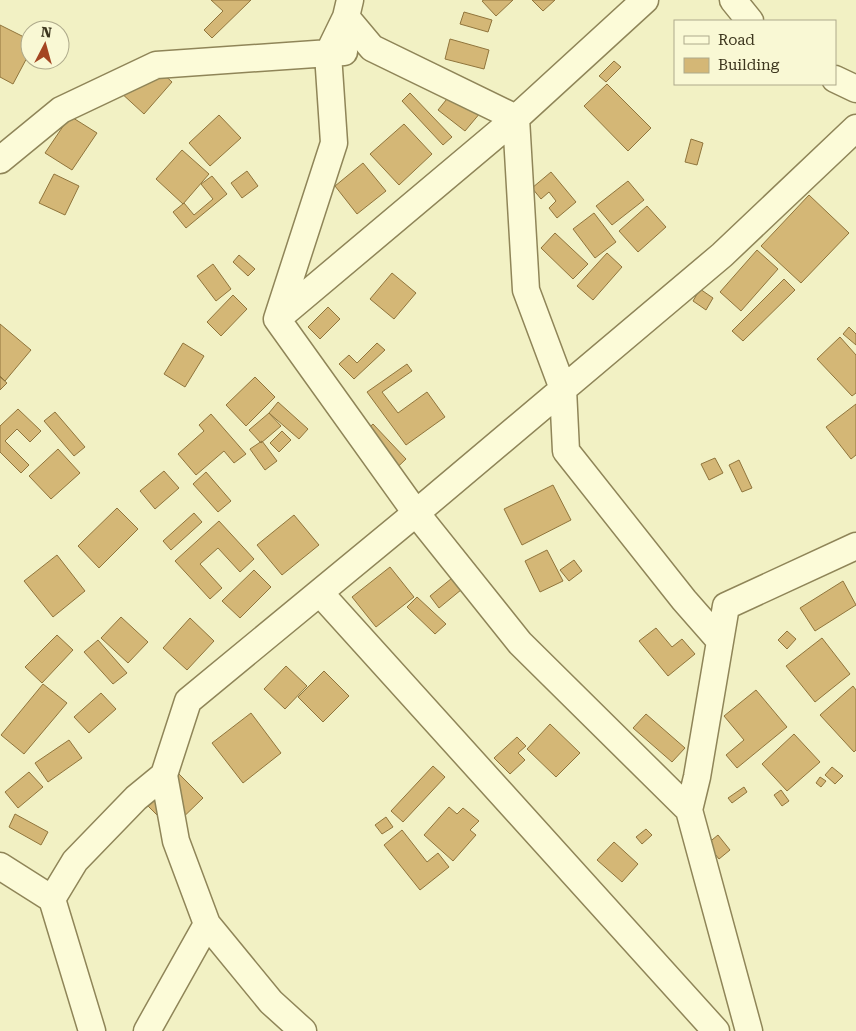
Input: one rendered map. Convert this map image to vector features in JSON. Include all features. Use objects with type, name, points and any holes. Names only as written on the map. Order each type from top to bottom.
[{"type":"street","points":[[277,319],[516,118],[645,0]]},
{"type":"street","points":[[733,0],[749,20]]},
{"type":"street","points":[[348,8],[372,48],[516,118]]},
{"type":"street","points":[[277,319],[334,143],[328,54],[348,8]]},
{"type":"street","points":[[0,160],[61,110],[156,65],[328,54],[372,48]]},
{"type":"street","points":[[836,79],[856,89]]},
{"type":"street","points":[[516,118],[526,290],[563,389],[566,451],[684,600],[720,641]]},
{"type":"street","points":[[303,1031],[271,1002],[207,924],[176,841],[164,776],[188,701],[416,513],[722,255],[856,128]]},
{"type":"street","points":[[277,319],[416,513],[520,643],[689,810]]},
{"type":"street","points":[[749,1031],[689,810],[697,777],[726,606],[856,546]]},
{"type":"street","points":[[320,593],[716,1031]]},
{"type":"street","points":[[52,899],[75,861],[136,798],[164,776]]},
{"type":"street","points":[[0,866],[52,899],[92,1031]]},
{"type":"street","points":[[147,1031],[207,924]]},
{"type":"building","points":[[211,0],[251,0],[212,38],[204,30],[223,11]]},
{"type":"building","points":[[513,0],[496,16],[482,1]]},
{"type":"building","points":[[532,0],[555,0],[543,11]]},
{"type":"building","points":[[464,12],[492,20],[488,32],[460,24]]},
{"type":"building","points":[[0,25],[20,35],[20,70],[13,84],[0,77]]},
{"type":"building","points":[[450,39],[489,50],[484,69],[445,59]]},
{"type":"building","points":[[147,59],[172,82],[144,114],[119,91]]},
{"type":"building","points":[[614,61],[621,67],[606,82],[599,76]]},
{"type":"building","points":[[459,84],[486,106],[465,131],[438,110]]},
{"type":"building","points":[[607,84],[651,128],[628,151],[584,106]]},
{"type":"building","points":[[410,93],[452,137],[443,145],[402,101]]},
{"type":"building","points":[[219,115],[241,138],[210,166],[189,143]]},
{"type":"building","points":[[70,116],[97,133],[72,170],[45,153]]},
{"type":"building","points":[[404,124],[432,154],[399,185],[370,154]]},
{"type":"building","points":[[691,139],[703,143],[697,165],[685,162]]},
{"type":"building","points":[[182,150],[209,174],[183,204],[156,179]]},
{"type":"building","points":[[363,163],[386,191],[357,214],[335,186]]},
{"type":"building","points":[[247,171],[258,186],[242,198],[231,183]]},
{"type":"building","points":[[551,172],[576,202],[557,218],[549,208],[556,201],[549,192],[541,199],[532,188]]},
{"type":"building","points":[[54,174],[79,186],[65,215],[39,203]]},
{"type":"building","points":[[212,176],[227,194],[186,228],[173,212],[184,203],[194,215],[213,199],[201,184]]},
{"type":"building","points":[[628,181],[644,200],[612,225],[596,206]]},
{"type":"building","points":[[809,195],[849,233],[801,283],[761,246]]},
{"type":"building","points":[[647,206],[666,227],[638,252],[619,231]]},
{"type":"building","points":[[594,213],[616,242],[595,258],[573,229]]},
{"type":"building","points":[[555,233],[588,264],[573,279],[541,248]]},
{"type":"building","points":[[757,250],[778,269],[741,311],[720,292]]},
{"type":"building","points":[[607,253],[622,267],[593,300],[577,286]]},
{"type":"building","points":[[239,255],[255,269],[248,276],[233,262]]},
{"type":"building","points":[[213,264],[231,289],[216,301],[197,276]]},
{"type":"building","points":[[392,273],[416,293],[394,319],[370,299]]},
{"type":"building","points":[[784,279],[795,290],[743,341],[732,331]]},
{"type":"building","points":[[700,289],[713,298],[706,310],[693,301]]},
{"type":"building","points":[[233,295],[247,309],[221,336],[207,322]]},
{"type":"building","points":[[328,307],[340,319],[320,339],[308,327]]},
{"type":"building","points":[[0,324],[31,350],[5,381],[0,376]]},
{"type":"building","points":[[849,327],[856,334],[856,345],[843,334]]},
{"type":"building","points":[[840,337],[856,355],[856,393],[852,396],[817,359]]},
{"type":"building","points":[[183,343],[204,356],[185,387],[164,374]]},
{"type":"building","points":[[377,343],[385,350],[354,379],[339,364],[349,355],[357,363]]},
{"type":"building","points":[[407,364],[412,371],[382,392],[398,413],[427,392],[445,417],[406,445],[367,392]]},
{"type":"building","points":[[0,377],[7,383],[0,390]]},
{"type":"building","points":[[255,377],[275,397],[246,426],[226,405]]},
{"type":"building","points":[[278,402],[308,429],[299,439],[269,413]]},
{"type":"building","points":[[856,404],[856,455],[851,459],[826,427]]},
{"type":"building","points":[[18,409],[41,431],[30,442],[17,429],[5,441],[29,465],[21,473],[0,452],[0,426]]},
{"type":"building","points":[[55,412],[85,447],[74,456],[44,421]]},
{"type":"building","points":[[269,413],[281,426],[261,443],[249,430]]},
{"type":"building","points":[[211,414],[246,454],[234,463],[224,451],[196,475],[178,454],[204,431],[199,425]]},
{"type":"building","points":[[373,424],[406,459],[384,480],[351,444]]},
{"type":"building","points":[[282,431],[291,440],[279,452],[270,443]]},
{"type":"building","points":[[262,441],[277,461],[265,470],[250,449]]},
{"type":"building","points":[[58,449],[80,473],[51,499],[29,476]]},
{"type":"building","points":[[715,458],[723,473],[709,480],[701,464]]},
{"type":"building","points":[[739,460],[752,488],[742,492],[729,465]]},
{"type":"building","points":[[164,471],[179,488],[155,509],[140,491]]},
{"type":"building","points":[[206,472],[231,501],[218,512],[193,484]]},
{"type":"building","points":[[553,485],[571,520],[522,545],[504,509]]},
{"type":"building","points":[[117,508],[138,529],[99,568],[78,546]]},
{"type":"building","points":[[194,513],[202,522],[171,550],[163,541]]},
{"type":"building","points":[[294,515],[319,545],[282,575],[257,545]]},
{"type":"building","points":[[219,521],[254,559],[240,572],[218,548],[200,564],[222,588],[210,599],[175,561]]},
{"type":"building","points":[[547,550],[563,581],[540,592],[525,561]]},
{"type":"building","points":[[57,555],[85,591],[53,617],[24,581]]},
{"type":"building","points":[[574,560],[582,571],[569,581],[560,570]]},
{"type":"building","points":[[390,567],[414,597],[376,627],[352,597]]},
{"type":"building","points":[[254,570],[271,587],[240,618],[222,601]]},
{"type":"building","points":[[457,574],[467,585],[439,608],[430,596]]},
{"type":"building","points":[[843,581],[856,605],[815,631],[800,608]]},
{"type":"building","points":[[417,597],[446,624],[435,634],[407,607]]},
{"type":"building","points":[[121,617],[148,642],[128,663],[101,638]]},
{"type":"building","points":[[190,618],[214,641],[187,670],[163,648]]},
{"type":"building","points":[[656,628],[672,647],[682,639],[695,654],[668,676],[639,641]]},
{"type":"building","points":[[787,631],[796,639],[787,649],[778,640]]},
{"type":"building","points":[[57,635],[73,650],[42,683],[25,667]]},
{"type":"building","points":[[822,638],[850,674],[815,702],[786,666]]},
{"type":"building","points":[[98,640],[127,673],[113,684],[84,652]]},
{"type":"building","points":[[286,666],[307,686],[285,709],[264,689]]},
{"type":"building","points":[[324,671],[349,696],[323,722],[298,697]]},
{"type":"building","points":[[43,684],[67,703],[24,754],[1,735]]},
{"type":"building","points":[[853,686],[856,690],[856,750],[854,752],[820,715]]},
{"type":"building","points":[[756,690],[787,727],[737,768],[726,755],[744,740],[724,716]]},
{"type":"building","points":[[101,693],[116,709],[89,733],[74,717]]},
{"type":"building","points":[[251,713],[281,753],[243,783],[212,743]]},
{"type":"building","points":[[646,714],[685,748],[672,762],[633,728]]},
{"type":"building","points":[[550,724],[580,753],[556,777],[527,749]]},
{"type":"building","points":[[794,734],[820,762],[787,791],[762,764]]},
{"type":"building","points":[[517,737],[526,746],[518,753],[525,760],[510,774],[494,758]]},
{"type":"building","points":[[69,740],[82,758],[48,782],[35,763]]},
{"type":"building","points":[[433,766],[445,777],[403,822],[391,811]]},
{"type":"building","points":[[832,767],[843,776],[835,784],[825,775]]},
{"type":"building","points":[[175,770],[203,798],[171,829],[144,802]]},
{"type":"building","points":[[29,772],[43,787],[18,808],[5,792]]},
{"type":"building","points":[[820,777],[826,781],[821,787],[816,783]]},
{"type":"building","points":[[744,787],[747,792],[732,803],[728,798]]},
{"type":"building","points":[[781,790],[789,801],[782,806],[774,795]]},
{"type":"building","points":[[449,807],[457,814],[463,808],[479,821],[470,830],[476,835],[453,861],[424,835]]},
{"type":"building","points":[[15,814],[48,832],[41,845],[9,827]]},
{"type":"building","points":[[386,817],[393,827],[382,834],[375,825]]},
{"type":"building","points":[[646,829],[652,835],[642,844],[636,837]]},
{"type":"building","points":[[402,830],[427,862],[438,853],[449,867],[420,890],[384,845]]},
{"type":"building","points":[[718,835],[730,850],[719,859],[707,844]]},
{"type":"building","points":[[614,842],[638,864],[622,882],[597,860]]}]
